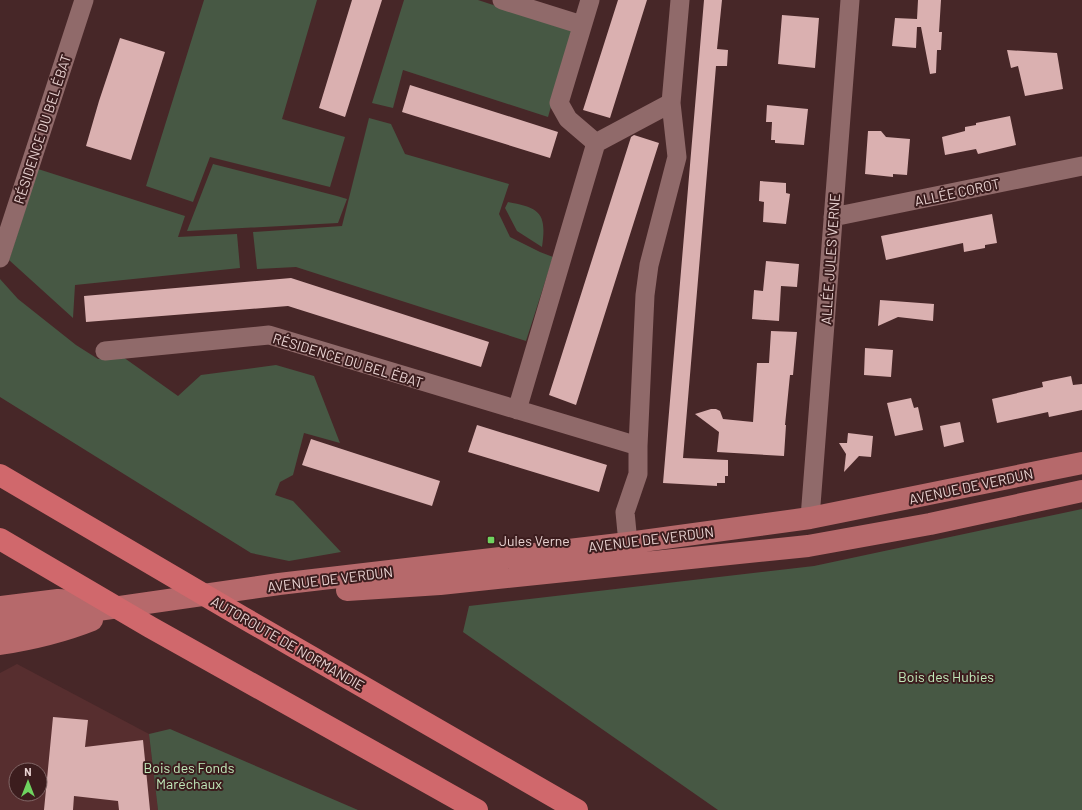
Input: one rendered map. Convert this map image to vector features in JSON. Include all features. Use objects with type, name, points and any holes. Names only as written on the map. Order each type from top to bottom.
[{"type":"highway","name":"AUTOROUTE DE NORMANDIE","points":[[0,475],[242,617],[577,810]]},
{"type":"highway","points":[[0,539],[150,627],[477,810]]},
{"type":"main road","name":"AVENUE DE VERDUN","points":[[0,624],[194,596],[628,543],[810,518],[1082,463]]},
{"type":"main road","name":"AVENUE DE VERDUN","points":[[194,596],[299,593],[440,584],[808,546],[930,524],[1082,491]]},
{"type":"main road","points":[[0,607],[58,600],[133,605]]},
{"type":"main road","points":[[0,644],[28,640],[64,631],[133,605]]},
{"type":"street","name":"RÉSIDENCE DU BEL ÉBAT","points":[[0,258],[84,0]]},
{"type":"street","points":[[502,0],[582,25]]},
{"type":"street","points":[[590,0],[559,103],[568,119],[596,143]]},
{"type":"street","points":[[628,543],[625,512],[638,474],[645,295],[649,265],[677,157],[671,103],[680,0]]},
{"type":"street","name":"ALLÉE JULES VERNE","points":[[810,518],[850,0]]},
{"type":"street","points":[[517,410],[596,143],[671,103]]},
{"type":"street","name":"ALLÉE COROT","points":[[833,217],[1082,166]]},
{"type":"street","name":"RÉSIDENCE DU BEL ÉBAT","points":[[105,351],[269,335],[638,446]]},
{"type":"shaded area","points":[[17,664],[149,734],[158,810],[0,810],[0,673]]},
{"type":"green space","points":[[204,0],[317,0],[282,119],[345,137],[330,187],[210,157],[193,202],[146,186]]},
{"type":"green space","points":[[404,0],[478,0],[573,31],[548,117],[403,70],[393,108],[372,103]]},
{"type":"green space","points":[[369,118],[391,124],[405,154],[509,184],[499,214],[510,237],[553,257],[526,341],[296,267],[257,269],[253,232],[342,226]]},
{"type":"green space","points":[[213,164],[347,199],[338,223],[187,231]]},
{"type":"green space","points":[[38,169],[185,216],[178,237],[237,234],[240,268],[75,285],[73,318],[9,260]]},
{"type":"green space","points":[[508,202],[528,207],[539,214],[542,219],[543,226],[542,247],[517,231],[505,208]]},
{"type":"green space","points":[[0,279],[18,299],[76,345],[98,359],[123,357],[178,396],[201,375],[276,365],[314,376],[340,443],[304,433],[293,475],[280,482],[275,495],[293,501],[341,552],[289,561],[251,553],[0,397]]},
{"type":"green space","name":"Bois des Hubies","points":[[1082,509],[1082,810],[718,810],[463,632],[469,606],[814,566]]},
{"type":"green space","name":"Bois des Fonds Maréchaux","points":[[170,729],[358,810],[158,810],[149,734]]},
{"type":"building","points":[[352,0],[382,0],[345,117],[319,108]]},
{"type":"building","points":[[618,0],[647,0],[610,118],[583,110]]},
{"type":"building","points":[[704,0],[722,0],[717,49],[728,50],[727,66],[716,66],[683,458],[728,460],[728,476],[725,476],[725,483],[717,483],[717,486],[663,483]]},
{"type":"building","points":[[918,0],[941,0],[939,32],[942,32],[941,50],[937,50],[936,73],[930,74],[921,27],[917,27],[916,48],[892,46],[895,18],[917,19]]},
{"type":"building","points":[[782,15],[819,18],[815,68],[778,64]]},
{"type":"building","points":[[120,38],[165,52],[131,160],[86,146]]},
{"type":"building","points":[[1007,50],[1057,53],[1063,89],[1025,96],[1018,66],[1011,68]]},
{"type":"building","points":[[410,85],[558,132],[550,158],[402,112]]},
{"type":"building","points":[[767,105],[808,109],[804,145],[775,143],[775,140],[771,140],[772,122],[766,122]]},
{"type":"building","points":[[1010,116],[1016,145],[978,154],[976,149],[945,155],[942,137],[965,131],[965,127],[976,125],[976,123]]},
{"type":"building","points":[[868,131],[881,131],[886,137],[910,139],[907,175],[893,174],[893,177],[865,174]]},
{"type":"building","points":[[634,135],[659,143],[576,405],[549,395],[631,137]]},
{"type":"building","points":[[760,181],[786,183],[786,193],[790,194],[786,224],[763,222],[764,202],[759,201]]},
{"type":"building","points":[[992,214],[997,243],[985,245],[985,248],[964,252],[963,243],[886,260],[881,236]]},
{"type":"building","points":[[766,261],[799,264],[797,287],[781,286],[779,321],[752,319],[754,290],[763,291]]},
{"type":"building","points":[[291,278],[489,342],[481,367],[288,306],[86,322],[84,296]]},
{"type":"building","points":[[880,300],[934,304],[933,321],[898,317],[878,326]]},
{"type":"building","points":[[771,331],[797,332],[793,375],[790,375],[785,425],[784,456],[717,452],[719,432],[695,414],[716,409],[720,411],[723,419],[753,422],[757,363],[769,363]]},
{"type":"building","points":[[865,348],[893,350],[891,377],[864,375]]},
{"type":"building","points":[[1071,376],[1073,385],[1082,384],[1082,410],[1049,417],[1048,412],[997,423],[992,399],[1043,387],[1042,382]]},
{"type":"building","points":[[911,398],[914,408],[918,407],[923,430],[895,436],[887,403]]},
{"type":"building","points":[[960,422],[964,442],[944,447],[940,426]]},
{"type":"building","points":[[477,425],[607,465],[599,492],[468,452]]},
{"type":"building","points":[[848,433],[873,436],[871,457],[859,456],[844,472],[846,454],[839,443],[847,443]]},
{"type":"building","points":[[311,439],[440,481],[432,506],[302,465]]},
{"type":"building","points":[[53,717],[88,720],[85,747],[143,740],[150,810],[119,810],[118,801],[74,796],[73,810],[44,810],[45,802],[48,802],[48,769]]},
{"type":"place","name":"Jules Verne","points":[[491,540]]}]
